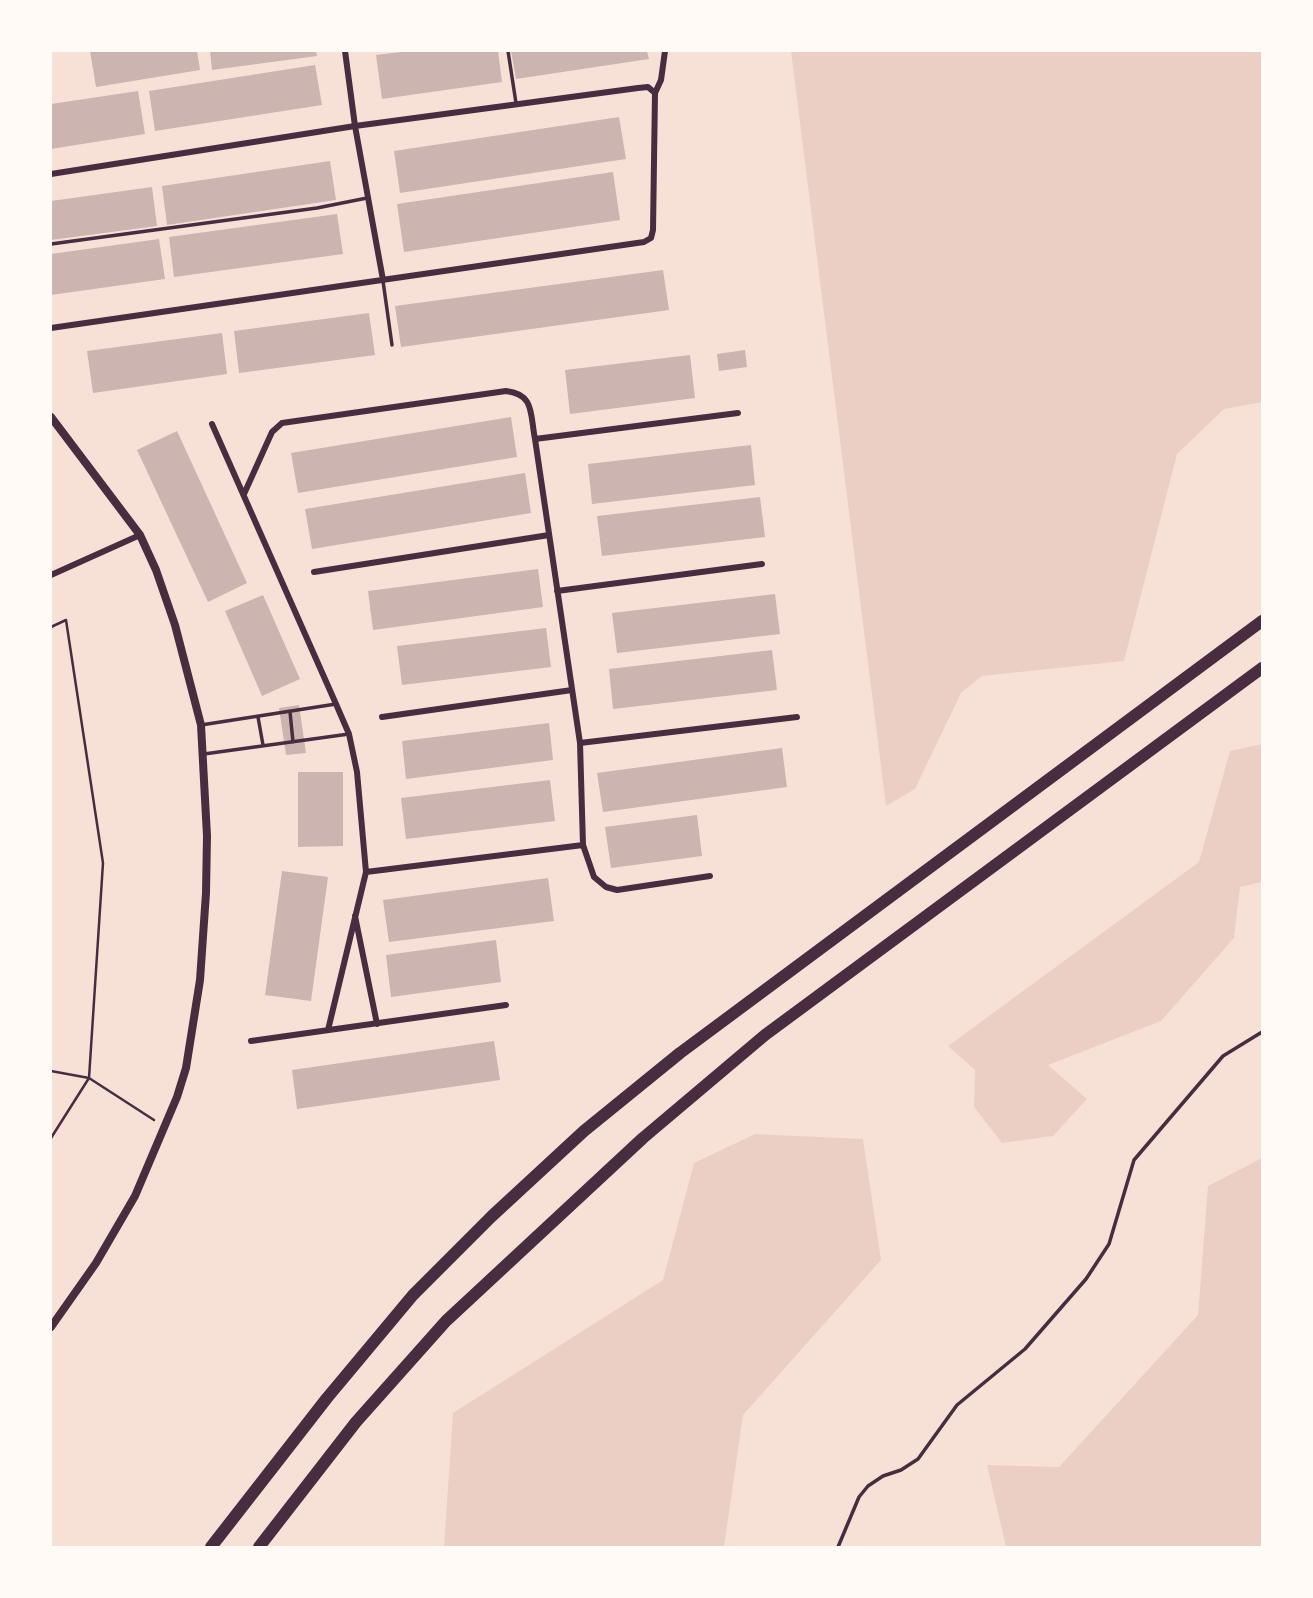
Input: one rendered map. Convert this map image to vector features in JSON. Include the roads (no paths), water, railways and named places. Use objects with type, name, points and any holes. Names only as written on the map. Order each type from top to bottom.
[{"type":"highway","points":[[211,1547],[327,1398],[412,1295],[584,1131],[680,1053],[1262,621]]},
{"type":"highway","points":[[259,1547],[356,1422],[446,1321],[663,1121],[765,1035],[1262,668]]},
{"type":"street","points":[[345,51],[355,126],[383,280]]},
{"type":"street","points":[[51,328],[644,242],[651,238],[653,230],[655,93],[661,80],[666,51]]},
{"type":"street","points":[[51,174],[516,103],[648,87],[655,93]]},
{"type":"street","points":[[244,494],[272,432],[282,423],[506,391],[519,392],[527,399],[550,535],[580,743],[583,845],[594,877],[606,887],[617,890],[710,876]]},
{"type":"street","points":[[535,439],[738,413]]},
{"type":"street","points":[[51,417],[140,535],[156,570],[175,625],[201,724],[204,754],[206,893],[200,980],[186,1068],[166,1127],[135,1196],[96,1263],[51,1327]]},
{"type":"street","points":[[212,424],[349,734],[357,772],[366,872],[328,1030]]},
{"type":"street","points":[[51,575],[140,535]]},
{"type":"street","points":[[314,572],[550,535]]},
{"type":"street","points":[[557,591],[762,564]]},
{"type":"street","points":[[382,717],[572,690]]},
{"type":"street","points":[[580,743],[797,717]]},
{"type":"street","points":[[366,872],[583,845]]},
{"type":"street","points":[[354,914],[377,1024]]},
{"type":"street","points":[[251,1041],[506,1005]]},
{"type":"lane","points":[[508,51],[516,103]]},
{"type":"lane","points":[[51,244],[317,208],[368,198]]},
{"type":"lane","points":[[383,280],[393,345]]},
{"type":"lane","points":[[201,724],[336,704]]},
{"type":"lane","points":[[290,712],[293,741]]},
{"type":"lane","points":[[258,717],[263,746]]},
{"type":"lane","points":[[204,754],[349,734]]},
{"type":"lane","points":[[838,1547],[859,1497],[868,1486],[918,1459],[957,1405],[1025,1349],[1086,1279],[1109,1244],[1134,1160],[1223,1056],[1262,1032]]}]
